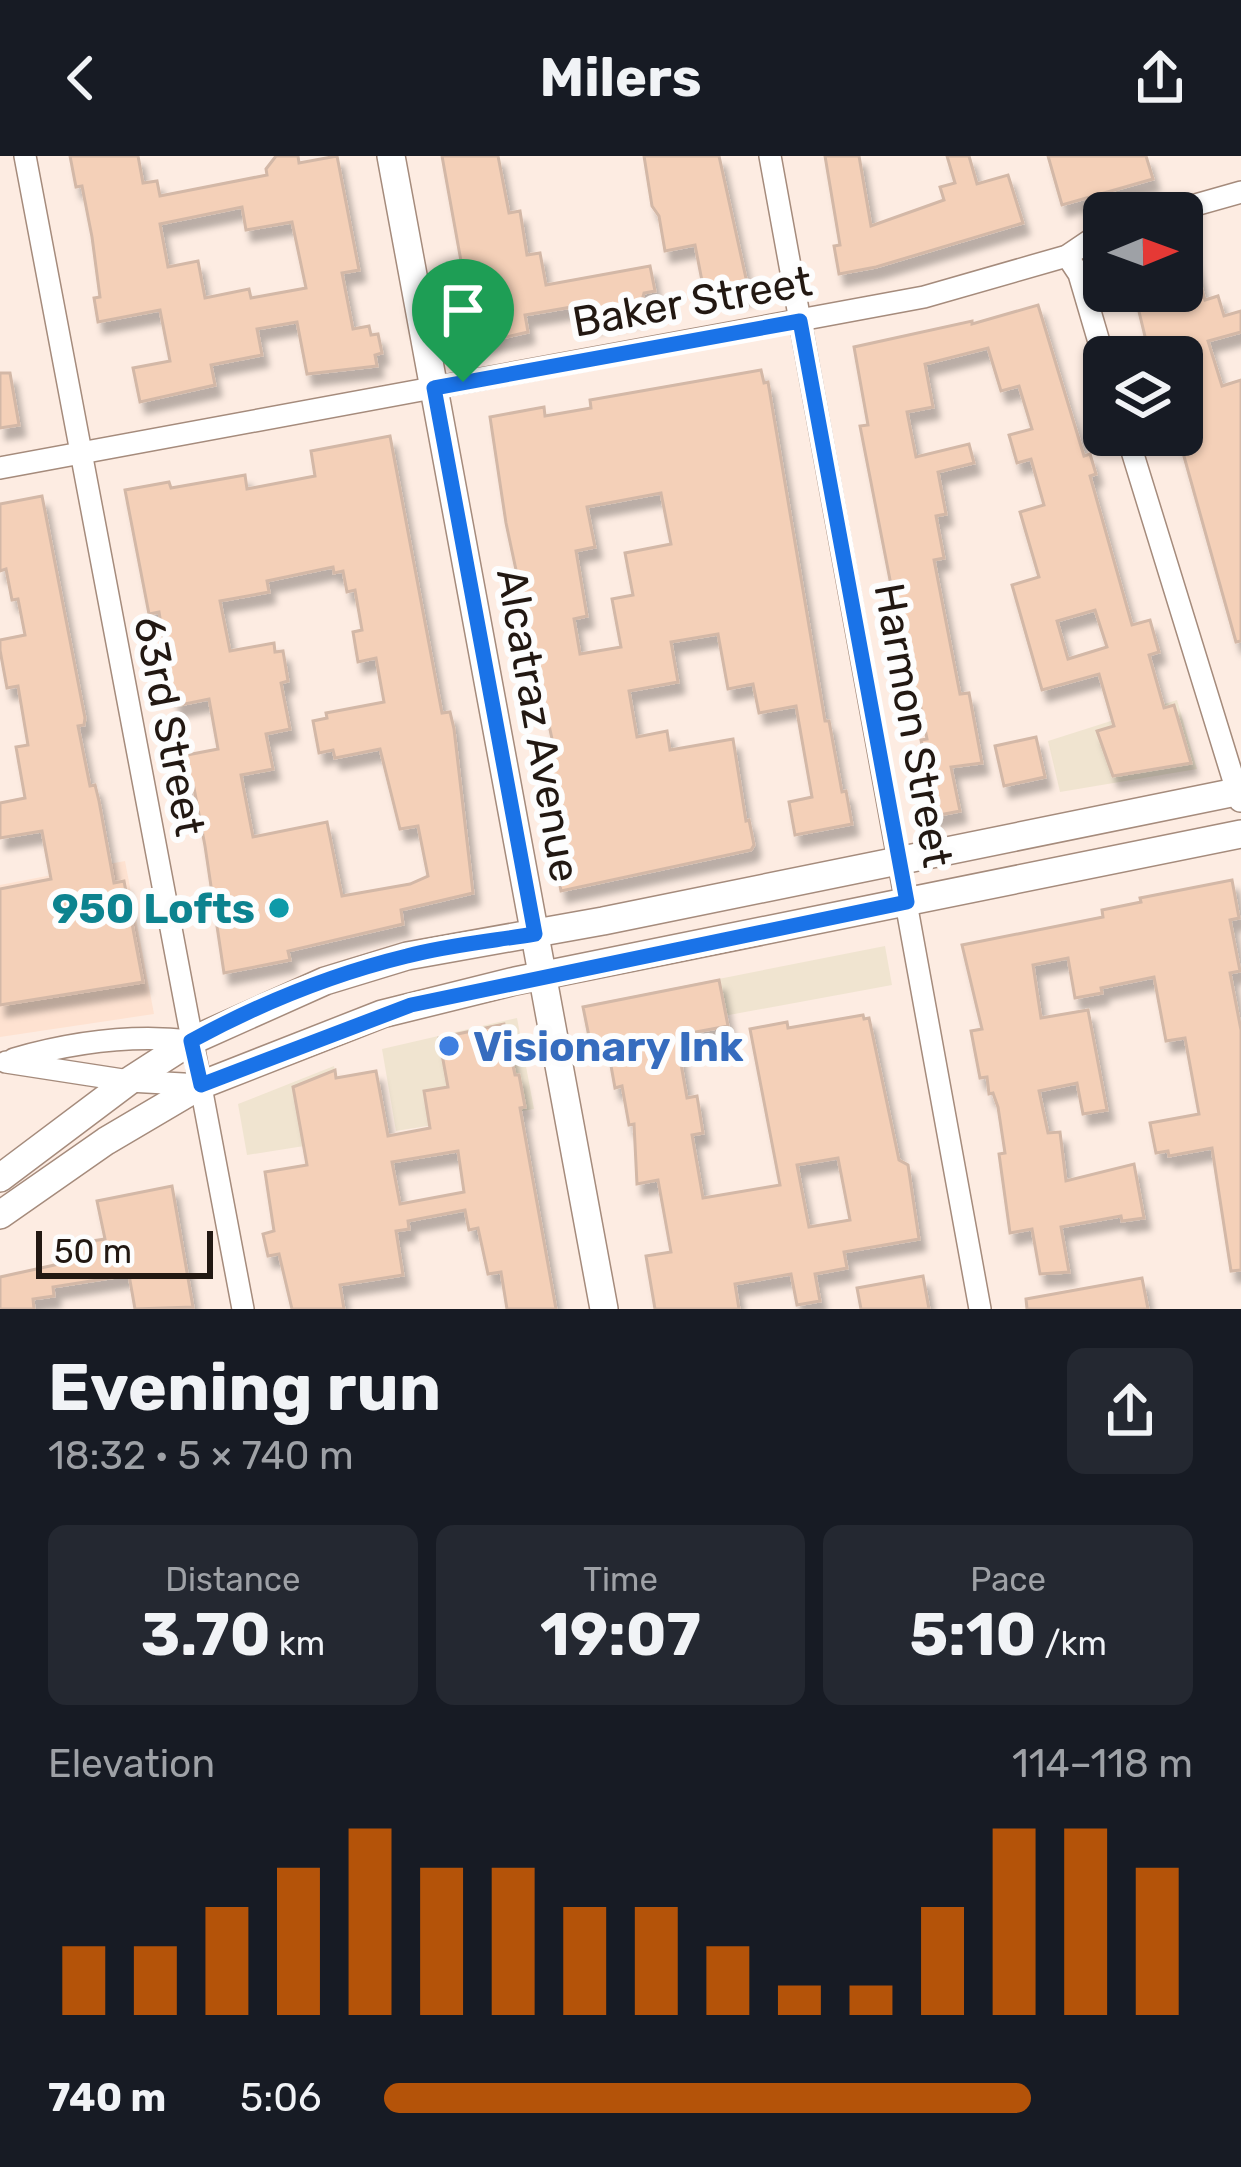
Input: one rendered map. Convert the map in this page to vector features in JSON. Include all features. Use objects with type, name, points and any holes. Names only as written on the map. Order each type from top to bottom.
[{"type":"street","name":"63rd Street","points":[[25,156],[243,1309]]},
{"type":"street","name":"Alcatraz Avenue","points":[[391,156],[604,1309]]},
{"type":"street","name":"Harmon Street","points":[[770,156],[980,1309]]},
{"type":"street","points":[[1203,203],[1241,192]]},
{"type":"street","name":"Baker Street","points":[[0,468],[924,297],[1067,256],[1083,245]]},
{"type":"street","points":[[1067,256],[1078,274],[1097,336]]},
{"type":"street","points":[[0,1178],[129,1081],[191,1041],[325,981],[407,956],[1240,796],[1134,456]]},
{"type":"street","points":[[0,1216],[106,1141],[201,1085],[411,1005],[1241,834]]},
{"type":"street","points":[[3,1062],[50,1048],[143,1036],[191,1041]]},
{"type":"street","points":[[3,1062],[129,1081],[201,1085]]},
{"type":"shaded area","points":[[1177,700],[1197,769],[1060,792],[1048,741]]},
{"type":"shaded area","points":[[125,861],[154,1014],[0,1037],[0,885]]},
{"type":"shaded area","points":[[885,946],[892,985],[588,1041],[582,1006]]},
{"type":"shaded area","points":[[517,1018],[534,1109],[396,1131],[382,1049]]},
{"type":"shaded area","points":[[334,1066],[348,1139],[247,1155],[238,1104]]},
{"type":"building","points":[[70,156],[138,156],[143,183],[157,181],[160,196],[267,175],[276,156],[298,156],[299,163],[337,156],[359,270],[342,273],[353,329],[369,326],[371,335],[378,334],[382,353],[375,355],[377,366],[307,374],[297,322],[257,329],[262,355],[211,365],[215,385],[140,402],[133,368],[170,361],[160,310],[98,322],[94,298],[100,297],[92,237],[82,186],[76,187]],"holes":[[[242,207],[246,230],[292,222],[306,288],[251,298],[249,289],[205,298],[198,261],[168,267],[160,224]]]},
{"type":"building","points":[[442,156],[498,156],[509,213],[520,211],[527,255],[540,253],[546,285],[650,266],[655,291],[644,293],[641,304],[635,305],[637,313],[585,323],[583,314],[572,307],[525,315],[528,332],[476,344]]},
{"type":"building","points":[[644,156],[719,156],[749,292],[728,296],[719,283],[703,286],[695,245],[665,251]]},
{"type":"building","points":[[825,156],[859,156],[871,226],[944,200],[940,187],[955,183],[947,156],[969,156],[977,184],[1008,175],[1023,223],[839,274],[834,246],[840,245]]},
{"type":"building","points":[[1048,156],[1146,156],[1153,179],[1108,192],[1083,192],[1083,199],[1062,205]]},
{"type":"building","points":[[1203,293],[1205,300],[1218,296],[1224,316],[1241,311],[1241,332],[1208,341],[1222,386],[1241,380],[1241,641],[1236,642],[1184,456],[1203,456],[1203,336],[1145,336],[1139,312],[1203,312]]},
{"type":"building","points":[[1038,305],[1083,456],[1091,456],[1096,474],[1090,476],[1132,625],[1150,620],[1159,652],[1149,655],[1164,708],[1174,705],[1191,763],[1113,776],[1097,731],[1114,726],[1099,674],[1042,690],[1012,585],[1039,577],[1020,512],[1044,505],[1031,459],[1017,463],[1009,435],[1032,429],[1019,386],[1001,391],[988,348],[925,364],[933,407],[907,412],[916,457],[969,444],[974,463],[938,472],[946,514],[936,516],[944,558],[934,560],[960,694],[969,693],[982,763],[951,767],[960,811],[924,818],[918,785],[929,783],[921,740],[927,739],[916,689],[903,691],[898,664],[906,662],[860,426],[868,425],[854,347]],"holes":[[[1095,610],[1107,647],[1068,659],[1057,621]]]},
{"type":"building","points":[[761,370],[764,383],[768,382],[825,721],[829,721],[852,824],[795,835],[789,802],[812,797],[796,706],[759,713],[753,684],[728,689],[718,634],[671,642],[678,682],[629,691],[637,737],[667,731],[670,750],[733,739],[754,845],[751,850],[561,891],[535,757],[555,753],[506,523],[490,417],[544,407],[545,416],[591,408],[590,400]],"holes":[[[661,493],[671,544],[625,553],[633,595],[612,599],[621,647],[580,654],[574,619],[587,616],[576,551],[595,547],[587,507]]]},
{"type":"building","points":[[0,373],[10,373],[19,425],[0,428]]},
{"type":"building","points":[[390,436],[442,713],[450,712],[454,729],[473,893],[401,910],[403,924],[288,951],[290,960],[224,973],[194,788],[189,789],[182,756],[218,749],[209,699],[175,706],[159,612],[149,614],[125,490],[169,482],[171,488],[245,475],[247,489],[315,476],[311,451]],"holes":[[[333,567],[334,573],[343,571],[347,592],[355,590],[362,630],[353,632],[358,662],[376,658],[384,702],[326,713],[327,718],[313,721],[319,753],[333,750],[335,758],[380,749],[400,829],[418,826],[428,876],[410,884],[342,896],[327,822],[253,837],[241,775],[273,769],[266,734],[290,729],[281,683],[288,681],[283,651],[275,652],[274,643],[230,651],[220,601],[269,592],[267,581]]]},
{"type":"building","points":[[42,496],[85,718],[84,725],[78,726],[90,786],[95,785],[99,801],[114,883],[124,881],[143,982],[0,1005],[0,889],[51,879],[42,831],[0,838],[0,803],[25,798],[16,747],[28,745],[18,686],[7,688],[0,650],[0,640],[25,635],[18,599],[12,600],[6,569],[0,571],[0,504]]},
{"type":"building","points":[[1036,737],[1045,777],[1004,786],[995,746]]},
{"type":"building","points":[[1232,880],[1239,918],[1230,920],[1240,971],[1230,973],[1241,1030],[1241,1270],[1231,1271],[1212,1148],[1169,1156],[1168,1151],[1156,1153],[1150,1123],[1199,1114],[1185,1038],[1166,1041],[1154,977],[1075,998],[1068,958],[1033,965],[1041,1018],[1088,1010],[1107,1110],[1083,1114],[1077,1083],[1039,1091],[1048,1133],[1060,1132],[1066,1181],[1134,1164],[1144,1218],[1122,1221],[1121,1216],[1061,1227],[1069,1272],[1040,1274],[1032,1229],[1010,1233],[998,1107],[993,1093],[989,1094],[987,1077],[980,1078],[971,1031],[982,1029],[962,945],[1103,917],[1102,910],[1141,902],[1140,898]]},
{"type":"building","points":[[719,980],[728,1026],[696,1032],[698,1043],[678,1047],[687,1098],[697,1096],[703,1133],[692,1135],[703,1198],[780,1185],[750,1029],[869,1018],[899,1160],[908,1165],[919,1239],[844,1252],[847,1268],[815,1274],[820,1301],[797,1305],[791,1274],[735,1284],[739,1309],[655,1309],[646,1256],[671,1252],[658,1180],[637,1184],[634,1124],[629,1125],[622,1086],[615,1088],[606,1038],[590,1041],[583,1007]],"holes":[[[838,1158],[850,1220],[809,1227],[797,1165]]]},
{"type":"building","points":[[504,1024],[525,1107],[520,1108],[556,1309],[507,1309],[501,1272],[488,1274],[478,1228],[469,1230],[465,1210],[408,1221],[409,1229],[396,1231],[403,1275],[340,1285],[344,1309],[292,1309],[279,1254],[268,1256],[263,1234],[274,1231],[265,1172],[307,1165],[293,1087],[335,1070],[336,1078],[376,1071],[388,1136],[430,1128],[424,1091],[448,1087],[439,1038]],"holes":[[[458,1151],[464,1192],[400,1204],[392,1162]]]},
{"type":"building","points":[[172,1186],[193,1307],[135,1309],[129,1275],[53,1287],[54,1296],[33,1299],[34,1309],[0,1309],[0,1277],[68,1262],[65,1245],[105,1239],[97,1201]]},
{"type":"building","points":[[923,1276],[929,1309],[861,1309],[857,1288]]},
{"type":"building","points":[[1142,1278],[1148,1309],[1027,1309],[1026,1299]]},
{"type":"place","name":"950 Lofts","points":[[279,908]]},
{"type":"place","name":"Visionary Ink","points":[[449,1046]]},
{"type":"route","points":[[800,321],[907,902],[411,1005],[201,1085],[191,1041],[221,1024],[325,981],[407,956],[535,934],[434,388],[463,382],[800,321]]}]
